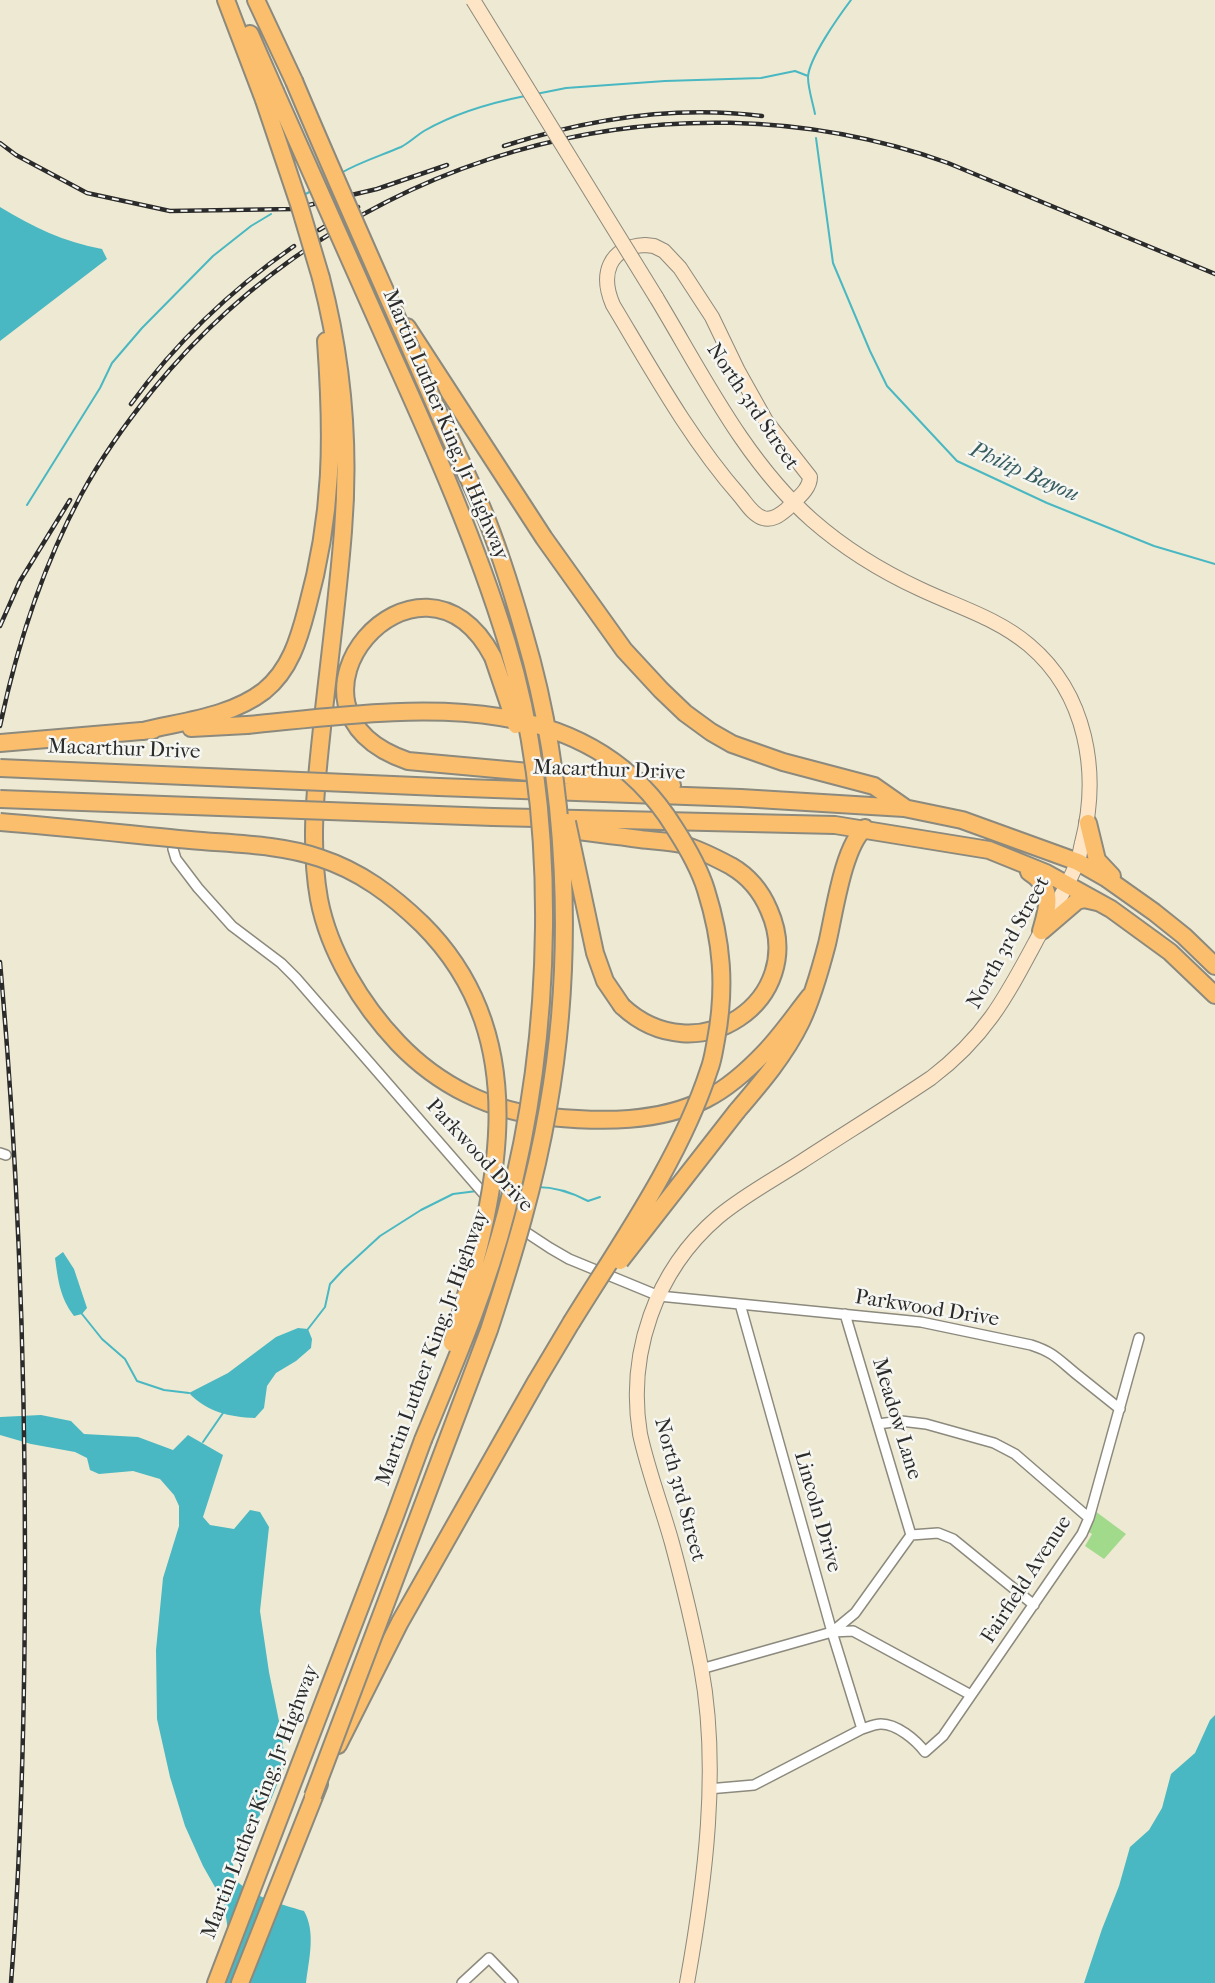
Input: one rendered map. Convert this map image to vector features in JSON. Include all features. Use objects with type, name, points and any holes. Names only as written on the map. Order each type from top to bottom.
[{"type":"highway","points":[[226,0],[270,96],[336,339],[346,439],[343,530],[319,759],[315,867],[320,903],[338,953],[369,1009],[387,1032],[425,1069],[457,1090],[478,1099],[541,1116],[578,1120],[610,1120],[655,1115],[706,1099],[725,1087],[766,1052],[810,996]]},
{"type":"highway","name":"Martin Luther King, Jr Highway","points":[[214,1983],[484,1286],[507,1212],[524,1135],[543,990],[542,879],[537,789],[519,689],[507,644],[471,536],[437,453],[270,96],[234,0]]},
{"type":"highway","name":"Martin Luther King, Jr Highway","points":[[240,1983],[489,1330],[514,1254],[531,1188],[552,1082],[563,969],[562,881],[555,778],[546,722],[528,645],[483,511],[294,81],[256,0]]},
{"type":"highway","points":[[143,731],[216,714],[252,699],[282,673],[295,648],[320,557],[331,473],[331,401],[321,278]]},
{"type":"highway","points":[[390,302],[544,538],[636,663],[685,713],[711,732],[755,753],[874,786],[904,808]]},
{"type":"highway","points":[[537,789],[493,657],[480,635],[453,614],[419,608],[390,616],[374,628],[358,646],[348,668],[345,700],[352,718],[361,731],[375,746],[388,754],[408,761],[708,789],[741,798]]},
{"type":"highway","points":[[0,743],[401,711],[455,712],[500,716],[536,723],[568,735],[603,754],[653,796],[665,811],[694,860],[711,906],[721,952],[722,1010],[710,1068],[689,1122],[672,1157],[537,1380],[400,1622],[313,1796]]},
{"type":"highway","name":"Macarthur Drive","points":[[0,768],[741,798],[904,808],[962,820],[1078,862],[1130,894],[1179,931]]},
{"type":"highway","points":[[494,817],[518,824],[682,844],[732,866],[744,874],[760,890],[775,925],[777,950],[776,964],[769,983],[750,1009],[738,1019],[699,1034],[682,1034],[654,1029],[622,1006],[605,981],[595,953],[570,833],[555,778]]},
{"type":"highway","points":[[0,799],[494,817],[835,825],[865,828],[990,850],[1067,884],[1102,903],[1149,936],[1170,952],[1215,995]]},
{"type":"highway","points":[[0,822],[253,845],[320,857],[369,880],[412,915],[446,952],[473,997],[484,1027],[496,1072],[498,1121],[488,1206],[478,1257],[423,1440]]},
{"type":"highway","points":[[1088,823],[1093,852],[1102,867],[1179,931],[1215,966]]},
{"type":"highway","points":[[571,1323],[782,1055],[802,1020],[826,947],[847,858],[856,837],[865,828]]},
{"type":"highway","points":[[990,850],[1036,876],[1043,883],[1047,890],[1048,900],[1041,932]]},
{"type":"highway","points":[[1041,932],[1077,901],[1084,899],[1102,903]]},
{"type":"street","name":"North 3rd Street","points":[[473,0],[740,434],[774,480],[828,533],[872,564],[918,588],[998,622],[1038,653],[1059,679],[1076,710],[1089,754],[1088,823],[1078,862],[998,1009],[982,1031],[958,1057],[920,1085],[725,1211],[708,1226],[688,1250],[658,1296],[645,1333],[639,1354],[636,1379],[637,1414],[643,1448],[677,1565],[701,1669],[708,1740],[706,1849],[699,1918],[687,1983]]},
{"type":"street","points":[[636,246],[654,246],[672,258],[680,268],[712,317],[738,371],[766,421],[810,477],[806,490],[794,502],[771,519],[758,516],[724,478],[706,453],[610,299],[606,281],[608,270],[620,254],[636,246]]},
{"type":"street","name":"Parkwood Drive","points":[[173,849],[176,859],[204,896],[232,926],[281,963],[296,978],[483,1193],[515,1225],[569,1259],[658,1296],[921,1322],[1044,1349],[1058,1357],[1120,1409]]},
{"type":"street","name":"Lincoln Drive","points":[[740,1304],[832,1632],[862,1729]]},
{"type":"street","name":"Meadow Lane","points":[[845,1314],[911,1535]]},
{"type":"street","name":"Fairfield Avenue","points":[[862,1729],[880,1724],[894,1728],[910,1737],[925,1752],[943,1736],[1074,1549],[1089,1518],[1139,1338]]},
{"type":"street","points":[[878,1424],[901,1421],[926,1424],[994,1443],[1015,1454],[1089,1518]]},
{"type":"street","points":[[832,1632],[855,1613],[911,1535],[938,1533],[953,1539],[1034,1605]]},
{"type":"street","points":[[701,1669],[832,1632],[853,1631],[971,1695]]},
{"type":"street","points":[[708,1789],[754,1785],[862,1729]]},
{"type":"street","points":[[462,1983],[489,1958],[513,1983]]},
{"type":"green space","points":[[1095,1511],[1126,1534],[1104,1559],[1085,1546],[1092,1534],[1087,1531]]},
{"type":"water","points":[[0,207],[49,233],[102,249],[107,259],[0,341]]},
{"type":"water","points":[[63,1252],[74,1269],[87,1308],[82,1314],[74,1316],[60,1289],[57,1274],[55,1258]]},
{"type":"water","points":[[298,1328],[308,1329],[312,1339],[311,1348],[296,1361],[276,1373],[267,1386],[264,1408],[255,1418],[236,1416],[211,1409],[189,1393],[228,1373],[276,1337]]},
{"type":"water","points":[[41,1415],[71,1421],[84,1434],[138,1437],[173,1450],[188,1435],[223,1455],[203,1517],[210,1525],[234,1529],[250,1510],[260,1512],[269,1527],[260,1611],[285,1765],[270,1802],[247,1832],[233,1863],[234,1879],[258,1895],[304,1911],[311,1937],[306,1983],[225,1983],[228,1931],[224,1903],[203,1866],[185,1826],[170,1777],[157,1719],[156,1650],[163,1578],[179,1526],[179,1506],[174,1495],[160,1479],[133,1471],[99,1474],[90,1470],[87,1458],[75,1452],[31,1444],[0,1435],[0,1417]]},
{"type":"water","points":[[1215,1715],[1215,1983],[1084,1983],[1119,1886],[1130,1847],[1149,1830],[1162,1808],[1171,1774],[1195,1753],[1210,1720]]},
{"type":"waterway","name":"Philip Bayou","points":[[815,114],[808,82],[813,59],[825,37],[851,0]]},
{"type":"waterway","points":[[536,94],[566,88],[665,81],[761,78],[795,71],[808,76]]},
{"type":"waterway","points":[[341,173],[407,144],[424,131],[448,119],[486,105],[525,96]]},
{"type":"waterway","name":"Philip Bayou","points":[[816,138],[833,263],[870,351],[887,386],[957,461],[1047,503],[1154,546],[1215,564]]},
{"type":"waterway","points":[[302,196],[313,190]]},
{"type":"waterway","points":[[27,505],[100,388],[112,363],[142,328],[213,256],[251,226],[271,214]]},
{"type":"waterway","name":"Philip Bayou","points":[[537,1187],[563,1191],[588,1201],[600,1197]]},
{"type":"waterway","name":"Philip Bayou","points":[[308,1329],[325,1307],[330,1284],[380,1236],[421,1210],[453,1194],[477,1191]]},
{"type":"waterway","points":[[82,1314],[102,1339],[125,1359],[137,1381],[164,1390],[189,1393]]},
{"type":"waterway","name":"Philip Bayou","points":[[203,1442],[223,1413]]},
{"type":"railway","points":[[504,146],[567,128],[632,117],[697,112],[762,116]]},
{"type":"railway","points":[[0,726],[14,666],[32,608],[54,550],[97,468],[123,428],[152,391],[229,310],[316,243],[412,190],[514,151],[621,129],[730,123],[840,134],[948,163],[1215,274]]},
{"type":"railway","points":[[0,143],[16,155],[87,193],[170,211],[292,209],[377,189],[447,165]]},
{"type":"railway","points":[[319,230],[358,207]]},
{"type":"railway","points":[[131,404],[167,359],[206,318],[248,281],[294,246]]},
{"type":"railway","points":[[0,626],[20,581],[70,500]]},
{"type":"railway","points":[[0,962],[16,1185],[25,1482],[22,1770],[11,1983]]}]
